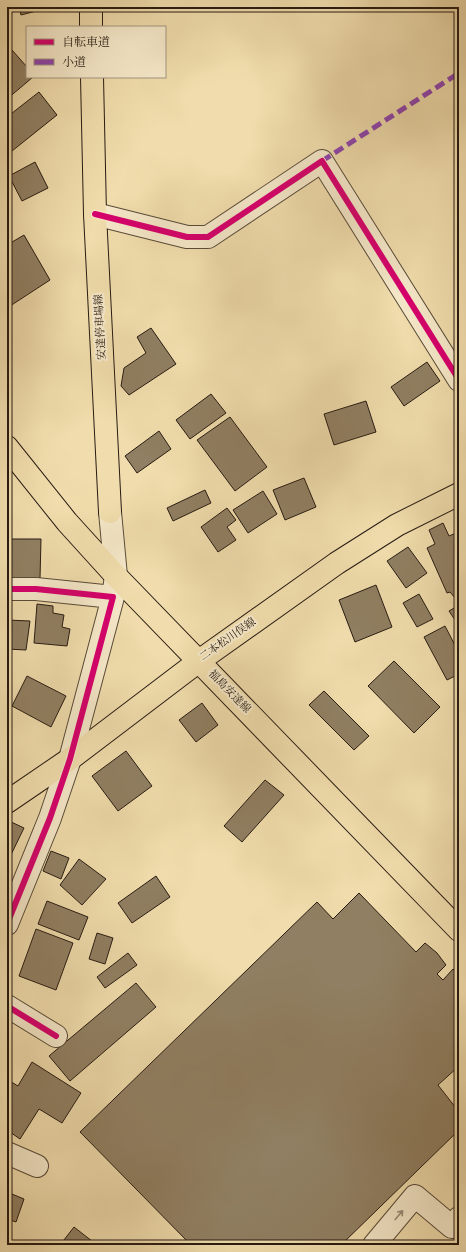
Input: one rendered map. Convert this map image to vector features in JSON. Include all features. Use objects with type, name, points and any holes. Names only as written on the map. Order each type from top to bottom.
[{"type":"main road","points":[[90,7],[91,26]]},
{"type":"main road","name":"安達停車場線","points":[[92,78],[95,214],[110,512]]},
{"type":"main road","name":"福島安達線","points":[[9,455],[116,576],[459,930]]},
{"type":"main road","name":"二本松川俣線","points":[[7,802],[70,759],[199,661],[337,564],[397,525],[459,494]]},
{"type":"street","points":[[95,214],[187,237],[208,237],[322,161],[459,380]]},
{"type":"street","name":"安達停車場線","points":[[7,924],[50,818],[70,759],[113,597],[116,576],[110,512]]},
{"type":"street","points":[[7,589],[36,589],[113,597]]},
{"type":"street","points":[[7,1006],[56,1036]]},
{"type":"street","points":[[7,1154],[38,1166]]},
{"type":"street","points":[[374,1245],[415,1196],[452,1226],[459,1218]]},
{"type":"building","points":[[19,7],[43,7],[44,9],[21,15]]},
{"type":"building","points":[[12,50],[26,66],[26,78],[32,78],[7,99],[7,54]]},
{"type":"building","points":[[39,92],[57,115],[7,155],[7,117]]},
{"type":"building","points":[[35,162],[48,188],[22,201],[9,176]]},
{"type":"building","points":[[24,235],[50,280],[7,308],[7,245]]},
{"type":"building","points":[[151,328],[176,364],[129,395],[121,386],[124,368],[146,353],[137,337]]},
{"type":"building","points":[[427,362],[440,381],[404,406],[391,387]]},
{"type":"building","points":[[211,394],[226,413],[190,439],[176,420]]},
{"type":"building","points":[[366,401],[376,432],[334,445],[324,414]]},
{"type":"building","points":[[230,417],[267,467],[235,491],[197,440]]},
{"type":"building","points":[[159,431],[171,449],[137,473],[125,456]]},
{"type":"building","points":[[304,478],[316,507],[285,520],[273,490]]},
{"type":"building","points":[[205,490],[211,503],[173,521],[167,508]]},
{"type":"building","points":[[263,491],[277,514],[248,533],[233,510]]},
{"type":"building","points":[[227,508],[236,520],[227,527],[236,540],[218,552],[201,527]]},
{"type":"building","points":[[443,523],[449,536],[456,533],[459,540],[459,596],[455,598],[450,592],[447,593],[427,548],[435,544],[429,530]]},
{"type":"building","points":[[7,539],[41,539],[40,579],[7,579]]},
{"type":"building","points":[[408,547],[427,573],[406,588],[387,561]]},
{"type":"building","points":[[376,585],[392,627],[355,642],[339,600]]},
{"type":"building","points":[[419,594],[433,619],[417,627],[403,603]]},
{"type":"building","points":[[37,604],[53,606],[53,613],[64,615],[62,627],[70,629],[67,646],[34,643]]},
{"type":"building","points":[[459,605],[459,626],[449,611]]},
{"type":"building","points":[[7,620],[30,621],[26,650],[7,649]]},
{"type":"building","points":[[445,626],[459,653],[459,674],[447,680],[424,637]]},
{"type":"building","points":[[394,661],[440,707],[414,733],[368,686]]},
{"type":"building","points":[[27,676],[66,696],[51,727],[12,706]]},
{"type":"building","points":[[324,691],[369,736],[354,750],[309,705]]},
{"type":"building","points":[[202,703],[218,725],[196,742],[179,720]]},
{"type":"building","points":[[459,718],[459,728],[455,720]]},
{"type":"building","points":[[126,751],[152,786],[118,811],[92,776]]},
{"type":"building","points":[[265,780],[284,795],[242,842],[224,826]]},
{"type":"building","points":[[7,820],[24,828],[7,863]]},
{"type":"building","points":[[51,851],[69,858],[61,879],[43,871]]},
{"type":"building","points":[[79,859],[106,879],[82,905],[60,885]]},
{"type":"building","points":[[156,876],[170,897],[132,923],[118,903]]},
{"type":"building","points":[[359,893],[416,952],[425,943],[437,953],[446,965],[437,974],[443,980],[453,969],[459,975],[459,1066],[438,1085],[459,1112],[459,1130],[341,1245],[191,1245],[80,1132],[317,902],[333,919]]},
{"type":"building","points":[[47,901],[88,917],[79,940],[38,924]]},
{"type":"building","points":[[36,929],[73,943],[56,990],[19,976]]},
{"type":"building","points":[[97,933],[113,938],[105,964],[89,959]]},
{"type":"building","points":[[128,953],[137,965],[105,988],[97,977]]},
{"type":"building","points":[[136,983],[156,1007],[70,1081],[49,1056]]},
{"type":"building","points":[[32,1062],[81,1093],[62,1123],[39,1109],[20,1139],[7,1130],[7,1081],[8,1080],[18,1086]]},
{"type":"building","points":[[7,1192],[24,1199],[16,1222],[7,1219]]},
{"type":"building","points":[[74,1227],[97,1245],[60,1245]]},
{"type":"marked path","points":[[322,161],[459,73]]},
{"type":"cycle path","points":[[95,214],[187,237],[208,237],[322,161],[459,380]]},
{"type":"cycle path","points":[[7,589],[36,589],[113,597],[70,759],[50,818],[7,924]]},
{"type":"cycle path","points":[[7,1006],[56,1036]]}]
